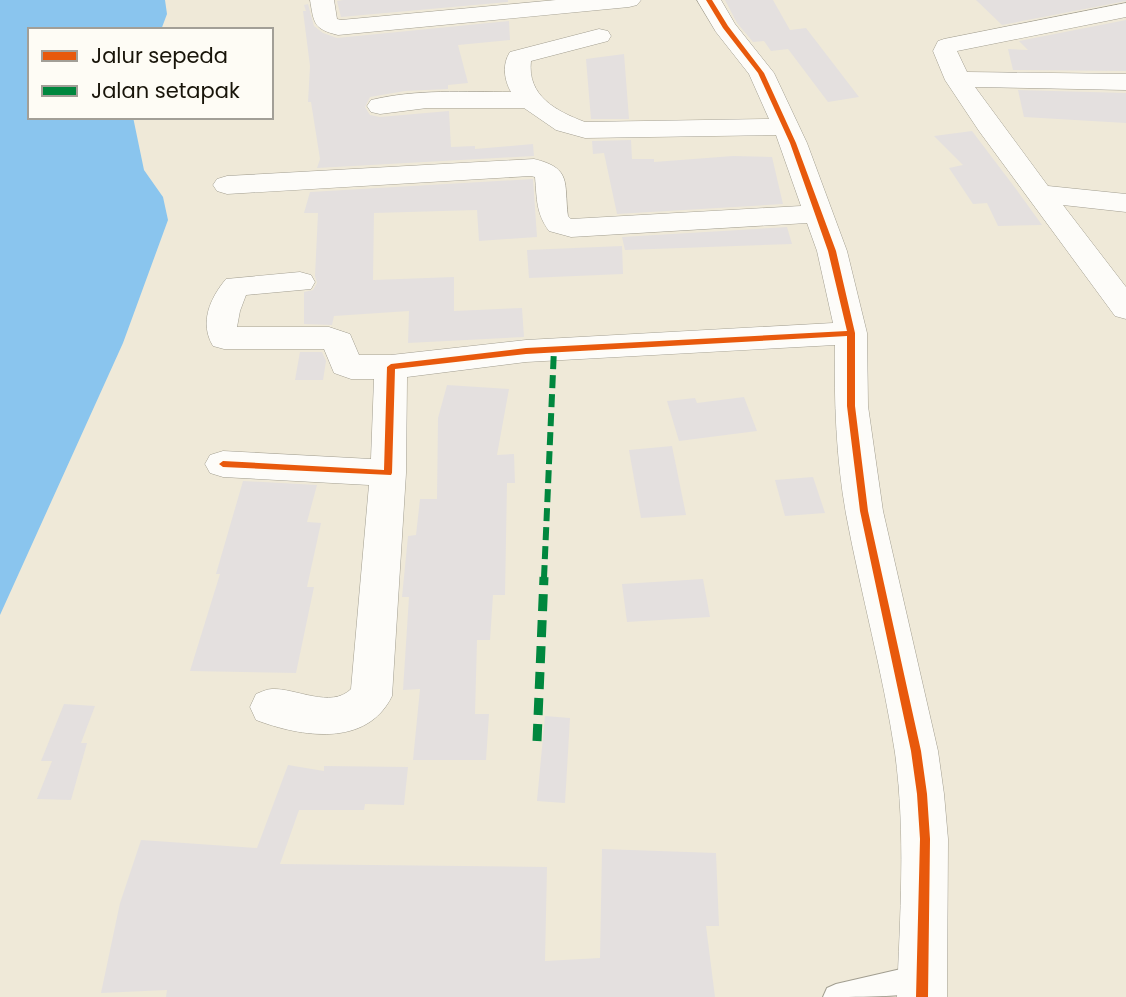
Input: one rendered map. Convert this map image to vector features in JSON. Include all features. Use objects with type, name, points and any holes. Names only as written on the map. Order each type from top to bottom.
[{"type":"street","points":[[322,0],[326,23],[338,28],[629,0]]},
{"type":"street","points":[[709,0],[725,27],[761,73],[785,127],[832,251],[850,333],[851,406],[864,511],[916,751],[922,794],[925,838],[922,990]]},
{"type":"street","points":[[1126,10],[947,46],[945,51],[958,80],[1047,194],[1126,309]]},
{"type":"street","points":[[1026,31],[1042,79]]},
{"type":"street","points":[[598,36],[519,57],[517,80],[530,100],[570,126],[585,130],[785,127]]},
{"type":"street","points":[[958,80],[1000,78],[1126,82]]},
{"type":"street","points":[[380,106],[427,100],[530,100]]},
{"type":"street","points":[[227,185],[534,167],[549,173],[553,216],[559,225],[570,229],[818,214]]},
{"type":"street","points":[[1047,194],[1073,188],[1126,186]]},
{"type":"street","points":[[1047,194],[1126,203]]},
{"type":"street","points":[[300,282],[237,286],[230,296],[221,327],[224,338],[329,338],[338,342],[346,365],[391,367],[540,350],[850,333]]},
{"type":"street","points":[[271,707],[336,716],[362,708],[371,696],[388,472],[391,367]]},
{"type":"street","points":[[223,464],[388,472]]},
{"type":"lane","points":[[836,997],[901,982],[922,990]]},
{"type":"water","points":[[0,0],[165,0],[167,14],[162,28],[28,28],[28,119],[133,119],[144,170],[163,197],[168,220],[123,343],[0,615]]},
{"type":"building","points":[[725,0],[773,0],[790,30],[806,28],[859,97],[828,102],[788,49],[771,51],[764,41],[753,42],[737,23]]},
{"type":"building","points":[[976,0],[1126,0],[1126,1],[1002,25]]},
{"type":"building","points":[[337,1],[508,2],[341,17]]},
{"type":"building","points":[[308,4],[314,26],[337,38],[509,21],[510,40],[458,45],[468,83],[448,85],[448,89],[405,91],[370,97],[365,107],[370,115],[380,117],[449,111],[451,147],[475,146],[475,149],[533,144],[534,156],[317,168],[320,159],[311,102],[308,102],[310,66],[303,11],[306,11],[304,5]]},
{"type":"building","points":[[1126,20],[1126,71],[1013,70],[1008,49],[1028,50],[1019,41]]},
{"type":"building","points":[[624,54],[629,119],[591,119],[586,59]]},
{"type":"building","points":[[1018,90],[1126,93],[1126,123],[1024,117]]},
{"type":"building","points":[[972,131],[1042,225],[998,226],[987,203],[973,204],[949,168],[963,165],[934,136]]},
{"type":"building","points":[[631,140],[632,159],[654,159],[654,162],[733,156],[772,157],[783,204],[617,214],[604,153],[593,154],[592,141]]},
{"type":"building","points":[[533,179],[537,237],[479,241],[477,210],[374,213],[373,280],[454,277],[454,311],[522,308],[524,337],[408,343],[409,311],[334,316],[332,325],[304,324],[304,292],[313,290],[317,283],[318,213],[304,213],[310,192]]},
{"type":"building","points":[[787,227],[792,244],[625,250],[622,237]]},
{"type":"building","points":[[622,246],[623,274],[529,278],[527,250]]},
{"type":"building","points":[[300,352],[322,352],[326,361],[323,380],[295,380]]},
{"type":"building","points":[[447,385],[509,389],[497,455],[514,454],[515,483],[507,483],[505,595],[493,595],[490,640],[477,640],[475,714],[489,714],[486,760],[413,760],[420,689],[403,690],[409,597],[402,597],[408,536],[416,535],[420,499],[437,499],[438,418]]},
{"type":"building","points":[[744,397],[757,431],[679,441],[667,401],[695,398],[697,403]]},
{"type":"building","points":[[672,446],[686,515],[641,518],[629,450]]},
{"type":"building","points":[[813,477],[825,513],[785,516],[775,480]]},
{"type":"building","points":[[243,481],[317,485],[307,522],[321,523],[307,587],[314,587],[296,673],[190,671],[220,574],[216,574]]},
{"type":"building","points":[[703,579],[710,617],[627,622],[622,584]]},
{"type":"building","points":[[64,704],[95,706],[81,743],[87,743],[71,800],[37,799],[52,761],[41,761]]},
{"type":"building","points":[[545,716],[570,718],[565,803],[537,801]]},
{"type":"building","points":[[288,765],[324,771],[324,766],[408,767],[404,805],[365,804],[364,810],[299,810],[280,864],[547,867],[545,961],[600,958],[602,849],[716,853],[719,926],[706,926],[715,997],[166,997],[167,990],[101,993],[120,903],[141,840],[257,848]]},
{"type":"marked path","points":[[537,741],[554,349]]},
{"type":"cycle path","points":[[709,0],[725,27],[761,73],[793,143],[832,251],[851,333],[851,406],[864,511],[916,751],[922,794],[925,839],[922,997]]},
{"type":"cycle path","points":[[223,464],[388,473],[391,367],[526,351],[851,333]]}]
